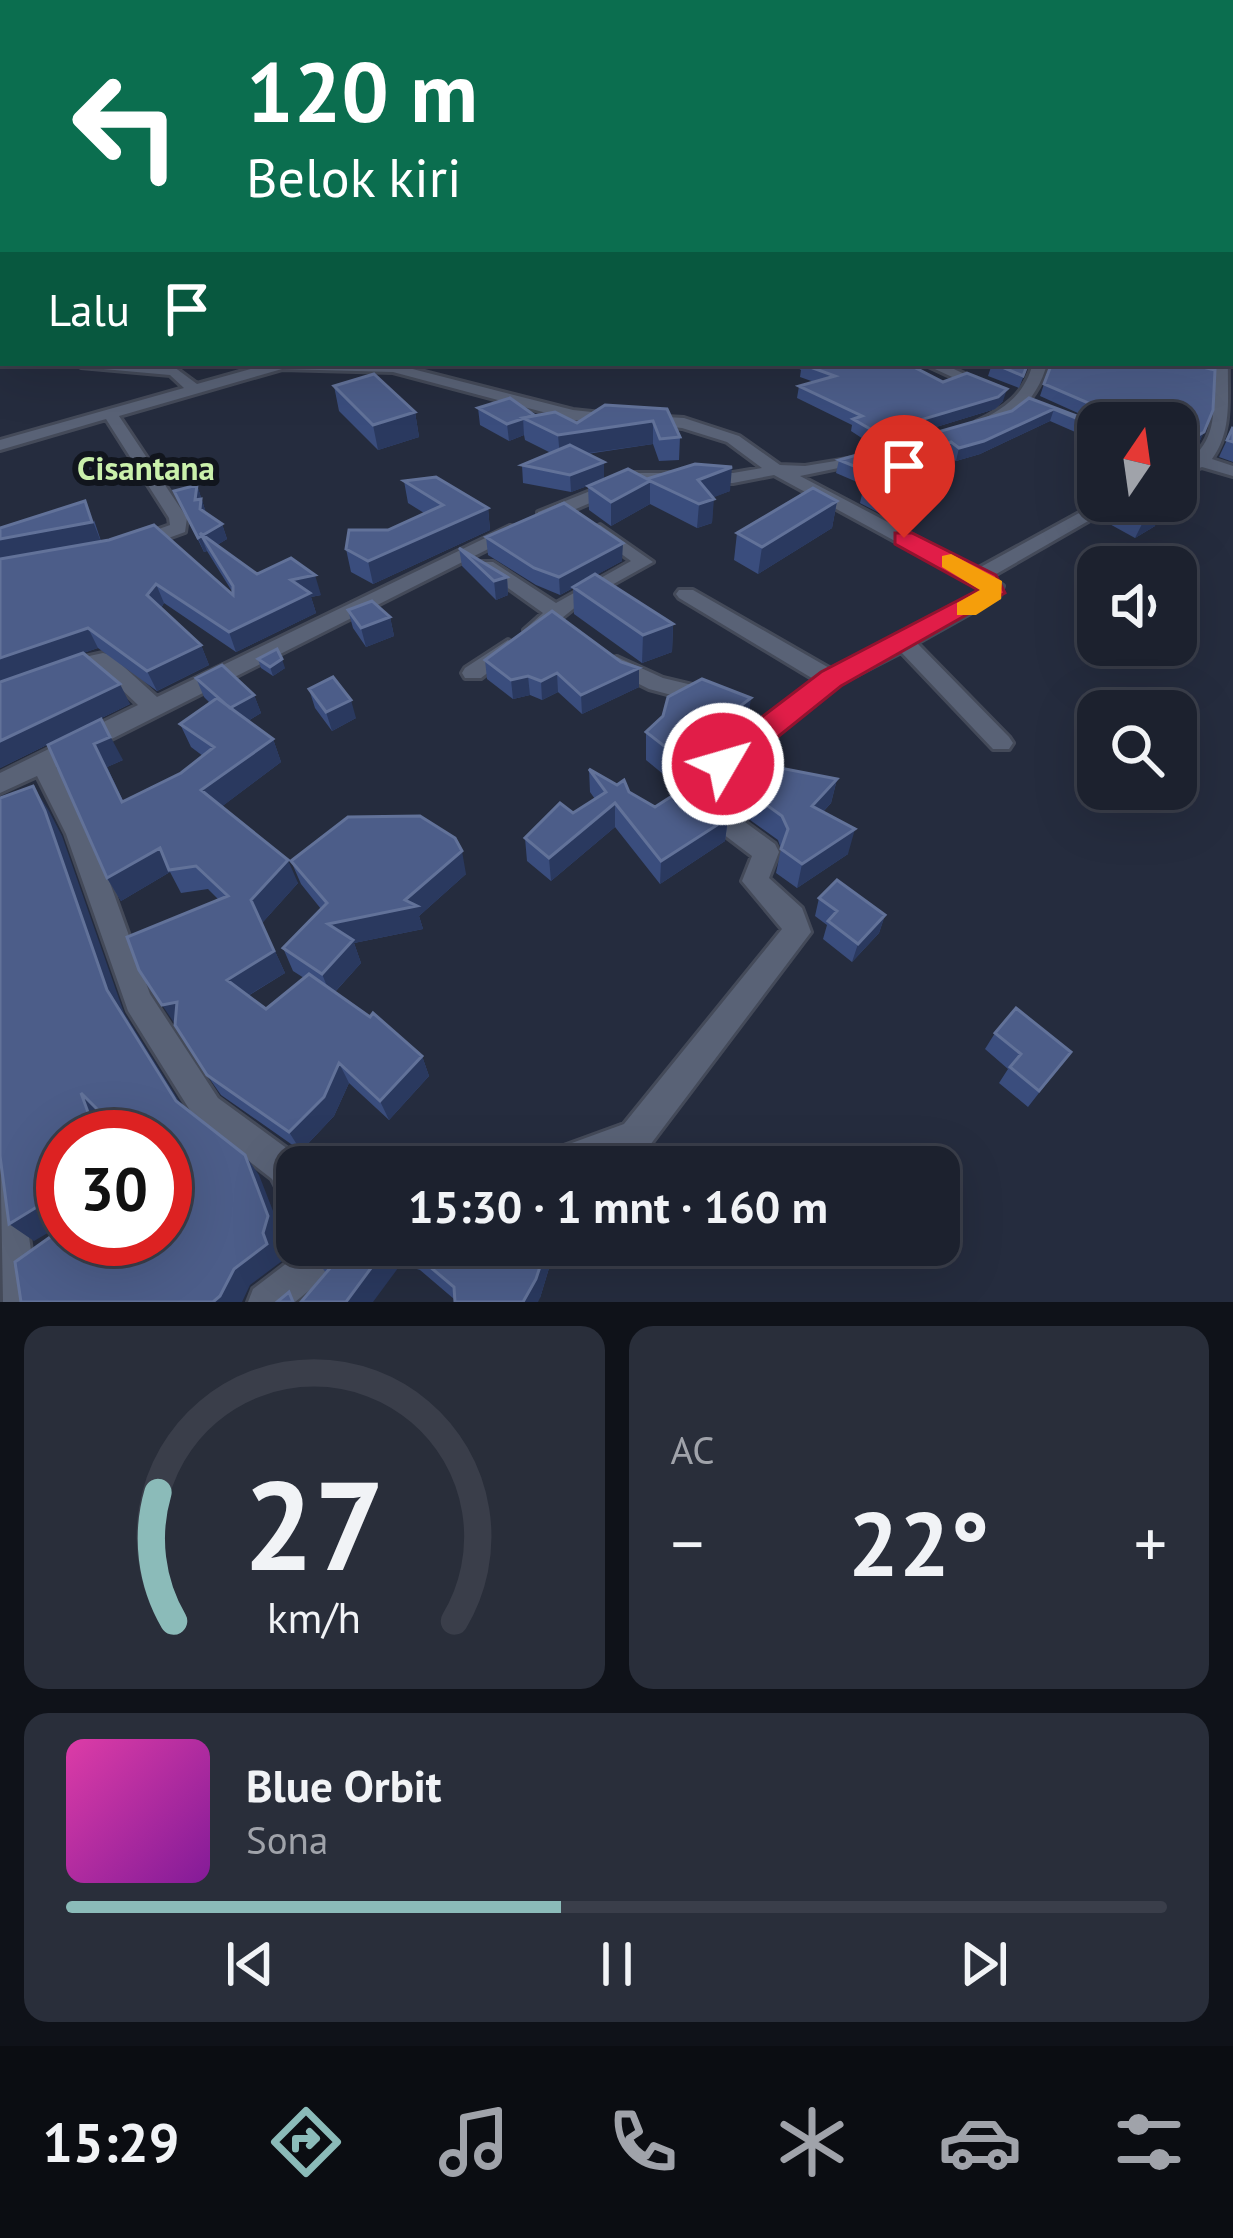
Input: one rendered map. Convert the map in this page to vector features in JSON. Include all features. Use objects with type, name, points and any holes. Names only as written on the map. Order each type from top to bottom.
[{"type":"street","points":[[116,366],[174,371],[194,388]]},
{"type":"street","points":[[0,446],[277,366]]},
{"type":"street","points":[[339,366],[393,368],[573,415],[684,423],[733,439],[776,470],[993,586],[992,593],[831,679],[686,792],[766,852],[755,881],[797,925],[794,938],[635,1137],[610,1146]]},
{"type":"street","points":[[936,366],[1040,407]]},
{"type":"street","points":[[965,430],[1002,416],[1035,388],[1039,366]]},
{"type":"street","points":[[1197,466],[1222,434],[1221,366]]},
{"type":"street","points":[[110,413],[179,528],[165,537],[117,549]]},
{"type":"street","points":[[0,784],[465,553],[635,478],[733,478],[776,470],[805,471],[884,453]]},
{"type":"street","points":[[1197,463],[1233,471]]},
{"type":"street","points":[[564,506],[644,562],[576,596],[569,626]]},
{"type":"street","points":[[979,576],[1077,522]]},
{"type":"street","points":[[465,553],[657,684],[716,700]]},
{"type":"street","points":[[686,594],[831,679]]},
{"type":"street","points":[[473,674],[569,626]]},
{"type":"street","points":[[903,640],[1001,742]]},
{"type":"street","points":[[42,677],[85,661],[103,660],[153,706]]},
{"type":"street","points":[[42,763],[80,833],[138,1001],[207,1109],[276,1161]]},
{"type":"street","points":[[0,1154],[21,1302]]},
{"type":"street","points":[[266,1302],[296,1266]]},
{"type":"building","points":[[808,366],[912,366],[943,382],[967,373],[1007,389],[998,397],[877,433],[853,419],[862,416],[799,386],[835,376]]},
{"type":"building","points":[[1000,366],[1027,366],[1023,376]]},
{"type":"building","points":[[1051,366],[1215,370],[1213,410],[1204,432],[1197,436],[1197,402],[1086,402],[1044,384]]},
{"type":"building","points":[[374,374],[415,412],[373,425],[334,386]]},
{"type":"building","points":[[510,398],[534,415],[507,424],[478,408]]},
{"type":"building","points":[[1029,398],[1077,418],[1054,409],[984,441],[959,448],[951,442],[906,464],[871,473],[839,460],[1012,411]]},
{"type":"building","points":[[605,405],[667,409],[680,437],[660,439],[653,421],[558,435],[523,418],[555,412],[577,423]]},
{"type":"building","points":[[570,445],[604,462],[570,475],[522,465]]},
{"type":"building","points":[[695,464],[732,467],[698,480],[714,499],[699,504],[650,481],[611,502],[588,486],[628,469],[647,479]]},
{"type":"building","points":[[888,473],[906,484],[884,495],[863,485]]},
{"type":"building","points":[[436,477],[488,508],[368,561],[346,549],[349,530],[388,530],[443,505],[404,481]]},
{"type":"building","points":[[197,485],[195,500],[201,499],[200,509],[222,524],[198,538],[174,491]]},
{"type":"building","points":[[813,488],[837,501],[762,547],[737,533]]},
{"type":"building","points":[[85,501],[92,522],[0,539],[0,528]]},
{"type":"building","points":[[564,503],[623,543],[559,577],[534,568],[486,537]]},
{"type":"building","points":[[154,525],[233,595],[233,586],[200,533],[257,574],[291,558],[315,575],[291,580],[310,593],[229,632],[156,584],[147,595],[201,645],[147,671],[88,628],[0,658],[0,559],[109,540]]},
{"type":"building","points":[[459,548],[507,577],[494,581]]},
{"type":"building","points":[[595,574],[673,624],[643,635],[573,587]]},
{"type":"building","points":[[372,601],[390,617],[361,628],[348,610]]},
{"type":"building","points":[[552,611],[621,662],[639,668],[581,695],[557,673],[541,681],[528,676],[511,680],[485,660]]},
{"type":"building","points":[[277,649],[282,659],[270,667],[258,659]]},
{"type":"building","points":[[83,653],[120,684],[0,741],[0,682]]},
{"type":"building","points":[[222,665],[254,695],[230,708],[196,678]]},
{"type":"building","points":[[333,677],[351,700],[326,712],[309,689]]},
{"type":"building","points":[[702,679],[751,698],[726,717],[714,710],[664,746],[646,732],[663,716],[668,697]]},
{"type":"building","points":[[217,698],[273,739],[201,790],[288,860],[251,900],[274,951],[227,980],[266,1009],[309,974],[370,1017],[373,1013],[422,1056],[380,1101],[339,1063],[324,1097],[289,1132],[207,1075],[175,1025],[177,1002],[162,1005],[139,970],[127,937],[228,896],[196,866],[169,870],[160,848],[107,878],[48,745],[101,719],[110,737],[94,744],[122,802],[181,773],[214,747],[180,724]]},
{"type":"building","points":[[729,758],[837,779],[812,806],[855,829],[802,864],[781,849],[788,829],[782,816],[723,774]]},
{"type":"building","points":[[589,769],[617,785],[624,780],[629,792],[655,807],[686,787],[728,818],[661,861],[615,803],[549,858],[525,838],[560,803],[573,813],[606,792]]},
{"type":"building","points":[[33,786],[107,990],[176,1101],[188,1110],[98,1110],[81,1093],[87,1110],[36,1110],[36,1208],[9,1224],[0,1156],[0,798]]},
{"type":"building","points":[[420,816],[455,838],[462,851],[405,900],[417,906],[328,924],[353,940],[322,974],[283,948],[327,903],[291,861],[348,817]]},
{"type":"building","points":[[837,880],[885,915],[858,944],[828,921],[837,911],[819,898]]},
{"type":"building","points":[[1016,1008],[1071,1052],[1039,1091],[1010,1067],[1021,1054],[995,1033]]},
{"type":"building","points":[[192,1114],[245,1155],[268,1216],[263,1233],[267,1244],[234,1269],[213,1302],[21,1302],[15,1262],[36,1247],[36,1266],[192,1266]]},
{"type":"building","points":[[373,1266],[346,1302],[301,1302],[331,1267]]},
{"type":"building","points":[[429,1266],[540,1266],[523,1302],[455,1302],[454,1287]]},
{"type":"slow traffic","points":[[951,562],[993,586],[992,593],[967,609]]},
{"type":"district","name":"Cisantana","points":[[146,467]]},
{"type":"route","points":[[723,764],[831,679],[992,593],[993,586],[987,581],[904,538]]}]
